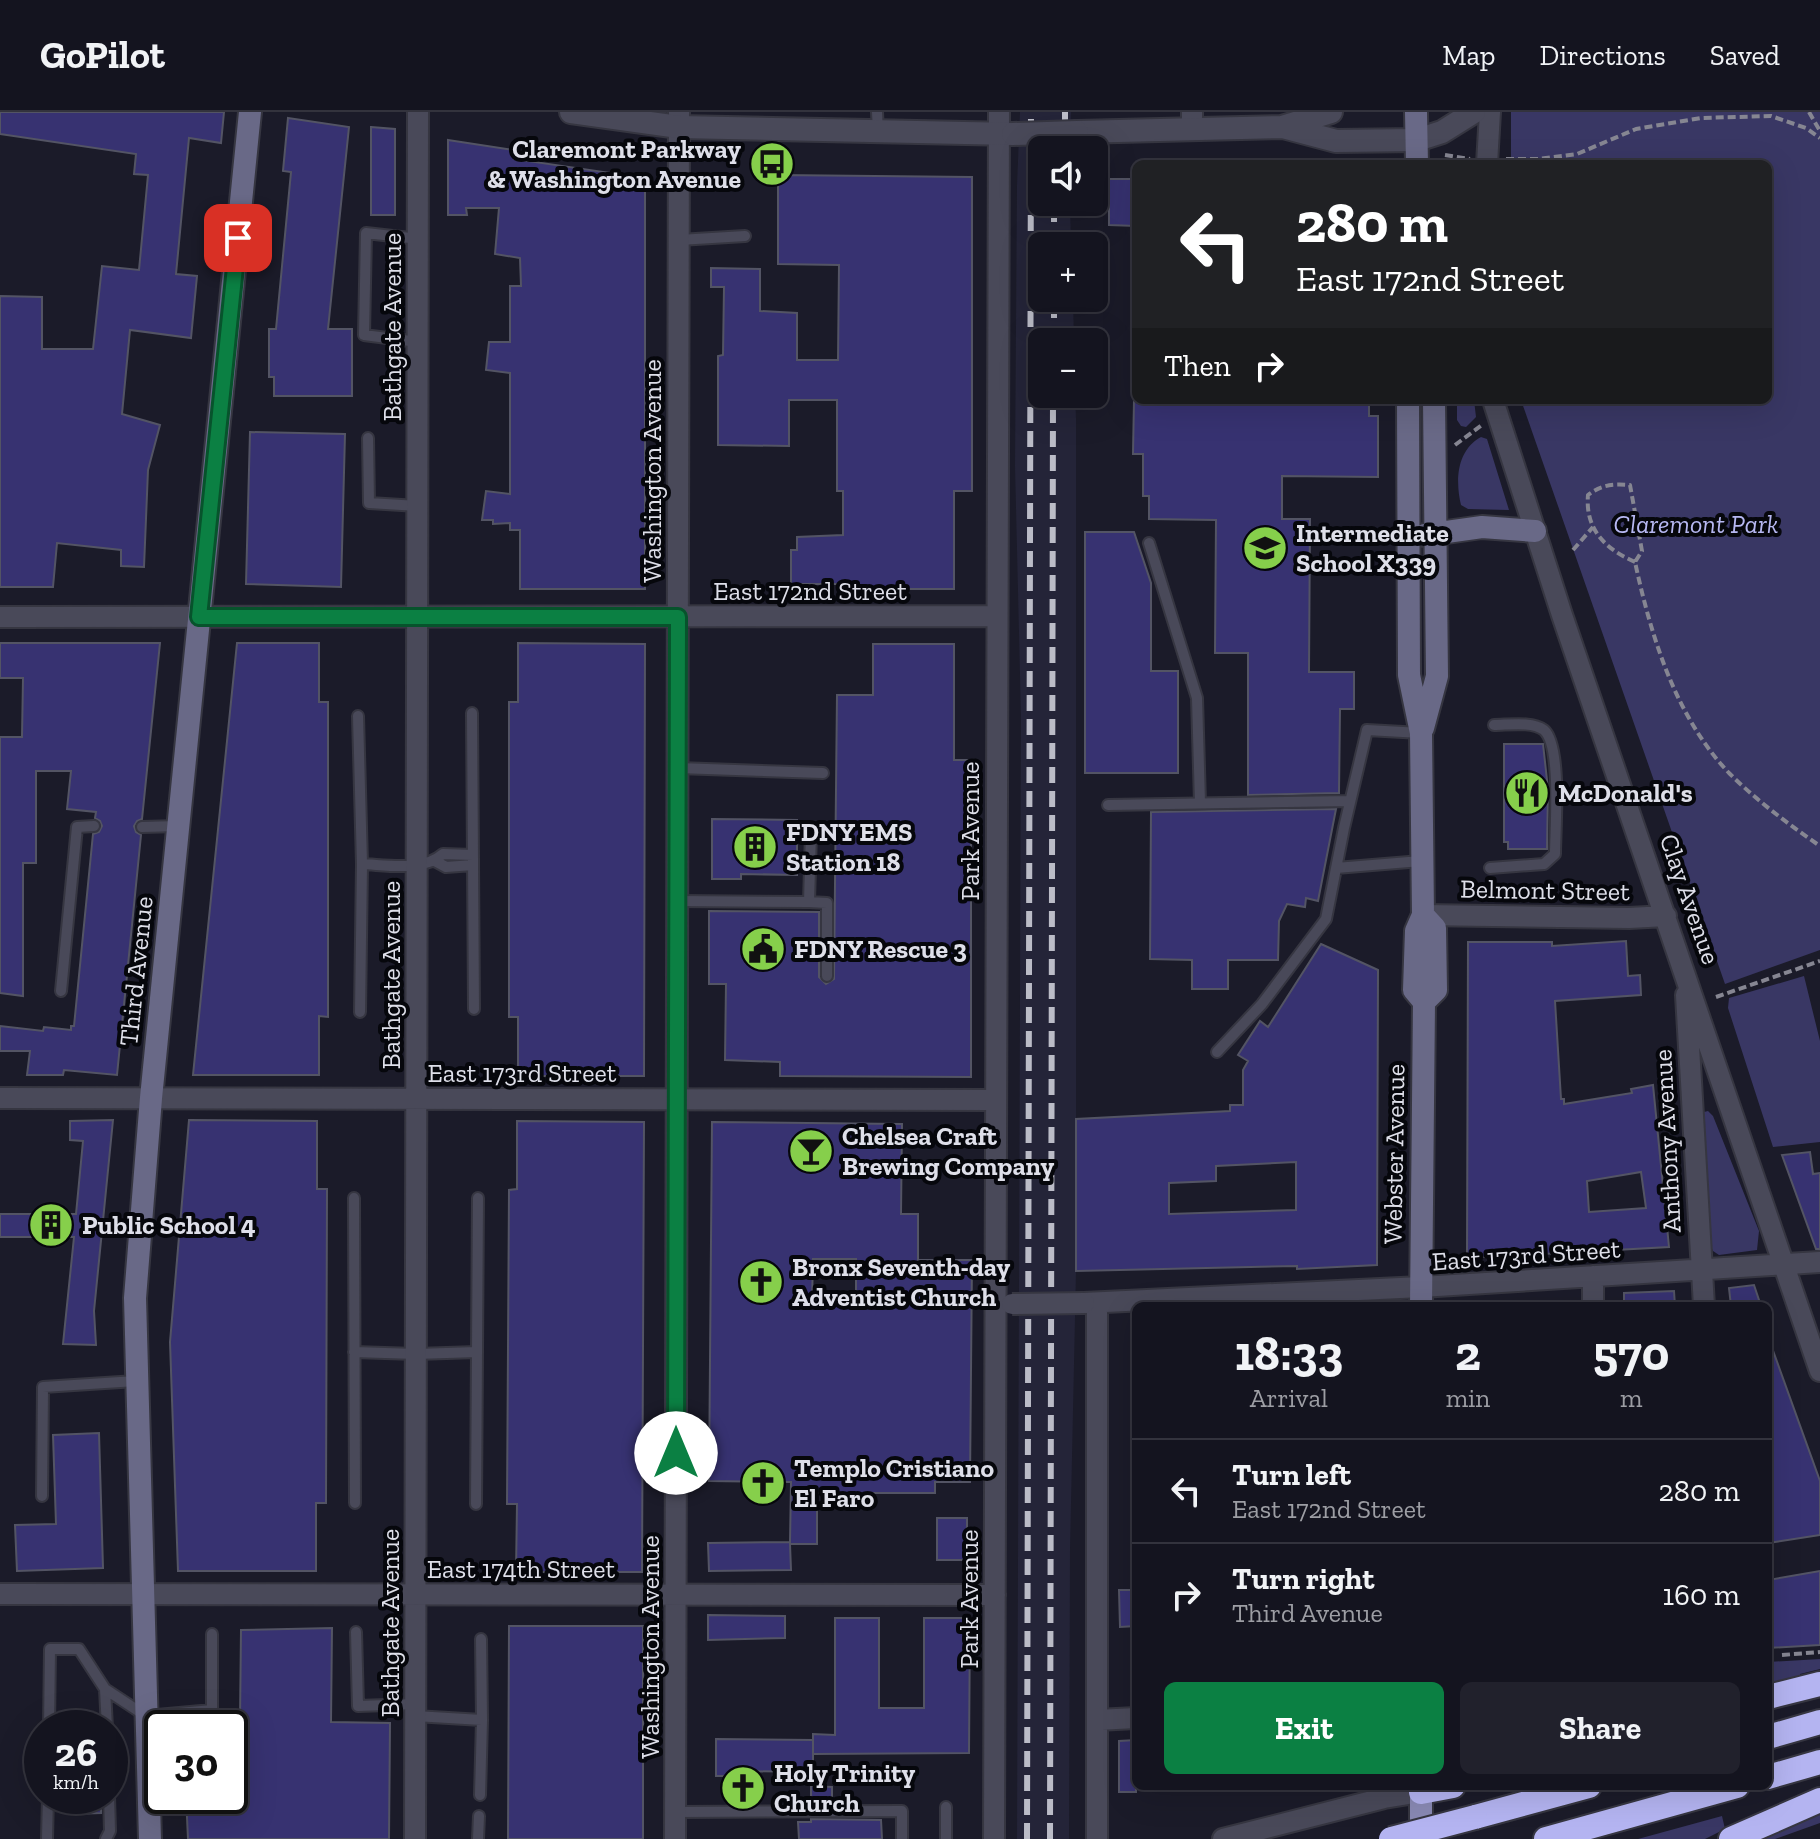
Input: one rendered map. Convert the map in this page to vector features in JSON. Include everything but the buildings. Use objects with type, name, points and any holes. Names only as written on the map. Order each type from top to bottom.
[{"type":"highway","points":[[1772,1696],[1820,1684]]},
{"type":"highway","points":[[1772,1736],[1820,1722]]},
{"type":"highway","points":[[1772,1776],[1820,1762]]},
{"type":"highway","points":[[1391,1839],[1574,1790]]},
{"type":"highway","points":[[1546,1839],[1723,1790]]},
{"type":"highway","points":[[1731,1839],[1820,1800]]},
{"type":"main road","name":"Third Avenue","points":[[146,1710],[135,1298],[151,1098],[250,112]]},
{"type":"main road","points":[[1416,112],[1417,160]]},
{"type":"main road","name":"Webster Avenue","points":[[1408,404],[1409,675],[1421,733],[1423,915],[1435,928],[1436,959],[1436,990],[1424,1002],[1421,1297]]},
{"type":"main road","name":"Webster Avenue","points":[[1421,733],[1437,676],[1434,404]]},
{"type":"main road","points":[[1408,537],[1482,527],[1535,531]]},
{"type":"main road","points":[[1421,1790],[1421,1839]]},
{"type":"main road","name":"Third Avenue","points":[[149,1814],[150,1839]]},
{"type":"street","name":"Bathgate Avenue","points":[[415,1839],[417,1098],[426,863],[418,616],[418,112]]},
{"type":"street","points":[[571,112],[679,120],[878,122],[1077,132],[1192,121],[1282,127],[1336,141],[1417,140],[1442,132],[1474,112]]},
{"type":"street","points":[[1282,127],[1331,112]]},
{"type":"street","points":[[1489,160],[1490,112]]},
{"type":"street","name":"Washington Avenue","points":[[675,1839],[679,120]]},
{"type":"street","name":"Park Avenue","points":[[994,1839],[995,1595],[1004,1304],[996,1100],[997,616],[1004,127]]},
{"type":"street","name":"Clay Avenue","points":[[1494,404],[1820,1371]]},
{"type":"street","name":"East 172nd Street","points":[[0,617],[997,616]]},
{"type":"street","name":"Belmont Street","points":[[1423,915],[1666,916]]},
{"type":"street","name":"Anthony Avenue","points":[[1685,972],[1704,1302]]},
{"type":"street","name":"East 173rd Street","points":[[0,1098],[996,1100]]},
{"type":"street","name":"East 173rd Street","points":[[1145,1302],[1421,1297],[1593,1276],[1820,1262]]},
{"type":"street","points":[[1593,1276],[1593,1302]]},
{"type":"street","name":"East 173rd Street","points":[[1004,1304],[1132,1302]]},
{"type":"street","points":[[1090,1303],[1097,1839]]},
{"type":"street","name":"East 174th Street","points":[[0,1594],[995,1595]]},
{"type":"street","points":[[1097,1720],[1132,1718]]},
{"type":"street","points":[[1223,1839],[1417,1790]]},
{"type":"lane","points":[[418,342],[364,335],[366,233],[419,239]]},
{"type":"lane","points":[[679,240],[745,236]]},
{"type":"lane","points":[[368,438],[369,503],[418,506]]},
{"type":"lane","points":[[1149,543],[1197,698],[1200,803]]},
{"type":"lane","points":[[472,713],[474,1009]]},
{"type":"lane","points":[[358,716],[362,864],[360,1012]]},
{"type":"lane","points":[[1490,868],[1544,864],[1555,854],[1554,750],[1545,731],[1534,725],[1494,725]]},
{"type":"lane","points":[[1217,1052],[1262,1004],[1326,919],[1367,730],[1421,733]]},
{"type":"lane","points":[[678,768],[823,773]]},
{"type":"lane","points":[[1108,805],[1350,801]]},
{"type":"lane","points":[[61,991],[77,827],[94,826]]},
{"type":"lane","points":[[142,827],[178,826]]},
{"type":"lane","points":[[809,902],[811,832]]},
{"type":"lane","points":[[362,864],[426,863],[443,854],[473,860]]},
{"type":"lane","points":[[1336,868],[1421,861]]},
{"type":"lane","points":[[678,901],[827,903],[827,976]]},
{"type":"lane","points":[[354,1198],[355,1503]]},
{"type":"lane","points":[[476,1504],[478,1198]]},
{"type":"lane","points":[[354,1352],[477,1352]]},
{"type":"lane","points":[[42,1496],[43,1387],[136,1381]]},
{"type":"lane","points":[[356,1632],[358,1706],[416,1710],[482,1720]]},
{"type":"lane","points":[[212,1634],[212,1710]]},
{"type":"lane","points":[[480,1795],[481,1639]]},
{"type":"lane","points":[[49,1710],[50,1649],[79,1649],[105,1689],[144,1715]]},
{"type":"lane","points":[[105,1689],[106,1710]]},
{"type":"lane","points":[[946,1807],[946,1839]]},
{"type":"lane","points":[[675,1812],[902,1811],[902,1839]]},
{"type":"lane","points":[[47,1839],[48,1814]]},
{"type":"lane","points":[[106,1839],[110,1831],[110,1814]]},
{"type":"lane","points":[[478,1839],[479,1816]]},
{"type":"path","points":[[1809,112],[1820,131]]},
{"type":"path","points":[[1514,160],[1577,154],[1613,137],[1660,124],[1701,118],[1773,114],[1806,128],[1820,138]]},
{"type":"path","points":[[1445,155],[1482,160]]},
{"type":"path","points":[[1455,445],[1484,424]]},
{"type":"path","points":[[1635,562],[1617,554],[1601,541],[1593,527],[1587,509],[1588,495],[1598,487],[1630,485],[1642,551],[1635,562],[1645,606],[1663,665],[1693,722],[1728,771],[1820,846]]},
{"type":"path","points":[[1573,550],[1593,527]]},
{"type":"path","points":[[1716,997],[1820,961]]},
{"type":"path","points":[[1782,1655],[1820,1652]]},
{"type":"shaded area","points":[[1020,112],[1071,112],[1070,136],[1028,136],[1028,216],[1070,216],[1071,232],[1028,232],[1028,312],[1073,312],[1074,328],[1028,328],[1028,408],[1076,408],[1076,418],[1076,1271],[1070,1550],[1069,1839],[1017,1839],[1021,717],[1015,466]]},
{"type":"green space","name":"Claremont Park","points":[[1511,112],[1820,112],[1820,950],[1725,984],[1522,404],[1772,404],[1772,160],[1511,160]]},
{"type":"green space","points":[[1457,404],[1474,404],[1476,417],[1466,427],[1457,420]]},
{"type":"green space","points":[[1481,437],[1487,439],[1509,510],[1468,509],[1461,505],[1458,486],[1460,466],[1467,450]]},
{"type":"green space","points":[[1804,976],[1820,1041],[1820,1142],[1773,1147],[1728,1008],[1729,998]]},
{"type":"green space","points":[[1708,1111],[1713,1116],[1759,1231],[1757,1250],[1719,1255],[1709,1242],[1701,1120],[1704,1112]]},
{"type":"green space","points":[[1820,1659],[1820,1669],[1772,1685],[1772,1662]]},
{"type":"green space","points":[[1820,1811],[1820,1823],[1775,1839],[1754,1839]]},
{"type":"green space","points":[[1722,1816],[1725,1829],[1705,1839],[1638,1839]]},
{"type":"railway","points":[[1027,1839],[1031,112]]},
{"type":"railway","points":[[1065,112],[1065,136]]},
{"type":"railway","points":[[1054,216],[1054,232]]},
{"type":"railway","points":[[1054,312],[1054,328]]},
{"type":"railway","points":[[1050,1839],[1053,408]]},
{"type":"place","name":"Claremont Parkway & Washington Avenue","points":[[772,164]]},
{"type":"place","name":"Intermediate School X339","points":[[1265,548]]},
{"type":"place","name":"McDonald's","points":[[1527,793]]},
{"type":"place","name":"FDNY EMS Station 18","points":[[755,847]]},
{"type":"place","name":"FDNY Rescue 3","points":[[763,949]]},
{"type":"place","name":"Chelsea Craft Brewing Company","points":[[811,1151]]},
{"type":"place","name":"Public School 4","points":[[51,1225]]},
{"type":"place","name":"Bronx Seventh-day Adventist Church","points":[[761,1282]]},
{"type":"place","name":"Templo Cristiano El Faro","points":[[763,1483]]},
{"type":"place","name":"Holy Trinity Church","points":[[743,1788]]},
{"type":"route","points":[[238,238],[199,617],[678,617],[676,1453]]}]
